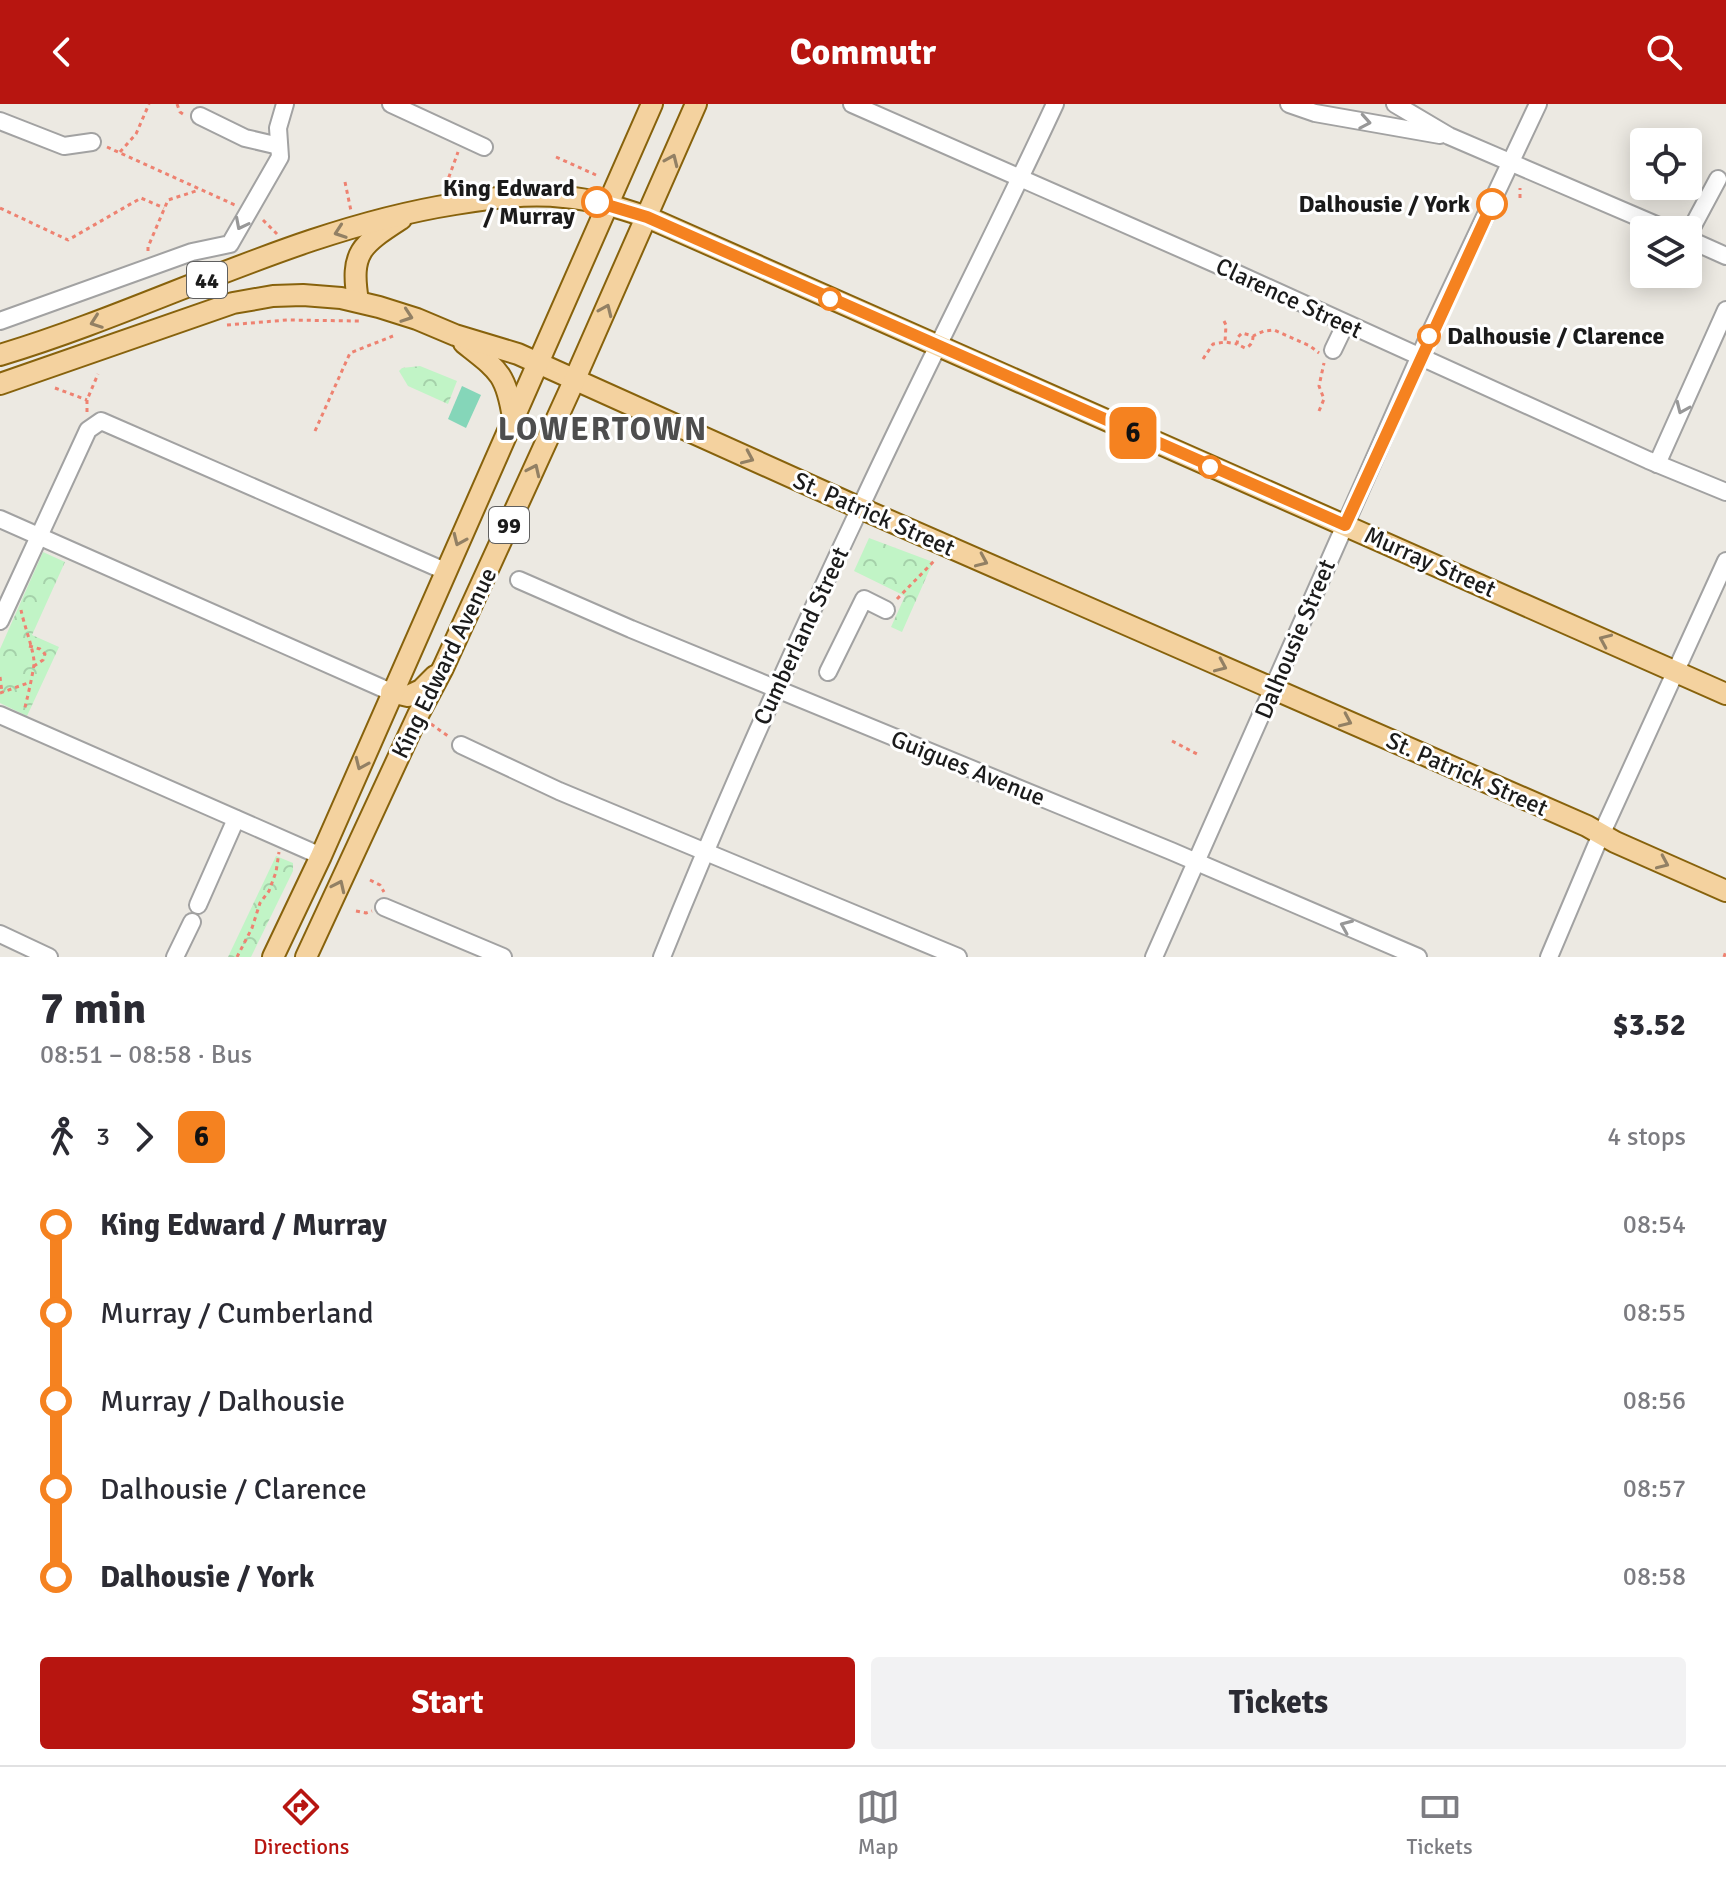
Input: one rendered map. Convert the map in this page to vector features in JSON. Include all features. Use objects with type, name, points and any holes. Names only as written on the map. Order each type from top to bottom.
[{"type":"main road","name":"King Edward Avenue","points":[[273,957],[321,856],[652,104]]},
{"type":"main road","name":"King Edward Avenue","points":[[306,957],[418,715],[443,668],[696,104]]},
{"type":"main road","name":"Murray Street","points":[[415,211],[514,196],[567,197],[609,204],[647,217],[1726,694]]},
{"type":"main road","name":"44","points":[[0,355],[356,226],[415,211]]},
{"type":"main road","points":[[359,312],[354,271],[359,255],[376,236],[415,211]]},
{"type":"main road","name":"St. Patrick Street","points":[[0,384],[233,303],[290,295],[323,296],[359,312],[417,319],[455,335],[518,354],[860,508],[1587,826],[1726,891]]},
{"type":"main road","points":[[455,335],[498,370],[509,388],[513,418]]},
{"type":"main road","points":[[391,692],[408,696],[421,690],[443,668]]},
{"type":"street","points":[[0,321],[192,252],[230,244],[279,151],[278,128],[285,104]]},
{"type":"street","points":[[391,104],[484,147]]},
{"type":"street","name":"Clarence Street","points":[[852,104],[1657,464],[1726,492]]},
{"type":"street","name":"Cumberland Street","points":[[662,957],[704,852],[776,689],[1055,104]]},
{"type":"street","points":[[1289,104],[1315,113],[1449,136]]},
{"type":"street","points":[[1395,104],[1449,136],[1635,216]]},
{"type":"street","name":"Dalhousie Street","points":[[1154,957],[1420,358],[1538,104]]},
{"type":"street","points":[[200,116],[279,151]]},
{"type":"street","points":[[0,121],[54,144],[64,146],[92,142]]},
{"type":"street","points":[[1699,216],[1718,179]]},
{"type":"street","points":[[1702,244],[1726,256]]},
{"type":"street","points":[[1657,464],[1713,354],[1726,310]]},
{"type":"street","points":[[1333,350],[1345,325]]},
{"type":"street","points":[[0,621],[88,430],[95,423],[106,422],[445,571]]},
{"type":"street","points":[[0,519],[391,692]]},
{"type":"street","points":[[1549,957],[1726,561]]},
{"type":"street","name":"Guigues Avenue","points":[[519,580],[1418,957]]},
{"type":"street","points":[[828,672],[864,599],[886,610]]},
{"type":"street","points":[[0,715],[321,856]]},
{"type":"street","points":[[461,745],[559,791],[958,957]]},
{"type":"street","points":[[198,905],[236,819]]},
{"type":"street","points":[[384,907],[503,957]]},
{"type":"street","points":[[175,957],[192,922]]},
{"type":"street","points":[[0,934],[49,957]]},
{"type":"path","points":[[120,152],[136,134],[149,104]]},
{"type":"path","points":[[446,185],[465,138]]},
{"type":"path","points":[[92,142],[256,213],[278,235]]},
{"type":"path","points":[[556,157],[596,175]]},
{"type":"path","points":[[345,182],[356,226]]},
{"type":"path","points":[[1520,188],[1520,198]]},
{"type":"path","points":[[150,267],[148,247],[168,200],[200,190]]},
{"type":"path","points":[[0,208],[68,240],[141,198],[164,208]]},
{"type":"path","points":[[219,325],[359,312]]},
{"type":"path","points":[[1224,321],[1225,342]]},
{"type":"path","points":[[1237,344],[1242,333],[1253,336],[1274,330],[1318,351],[1325,366],[1319,386],[1324,399],[1319,411]]},
{"type":"path","points":[[315,431],[350,353],[393,336]]},
{"type":"path","points":[[1203,359],[1208,348],[1225,342],[1249,347],[1253,336]]},
{"type":"path","points":[[95,423],[87,412],[87,400],[98,374]]},
{"type":"path","points":[[55,388],[87,400]]},
{"type":"path","points":[[886,610],[936,559]]},
{"type":"path","points":[[13,593],[19,602],[34,666],[19,723]]},
{"type":"path","points":[[29,646],[45,654],[43,660],[34,666]]},
{"type":"path","points":[[0,677],[1,692],[28,683]]},
{"type":"path","points":[[1172,741],[1197,754]]},
{"type":"path","points":[[237,957],[252,928],[260,903],[269,891],[279,852]]},
{"type":"path","points":[[1724,957],[1726,951]]},
{"type":"green space","points":[[420,366],[457,381],[448,404],[408,386],[399,371]]},
{"type":"green space","points":[[462,386],[481,395],[466,428],[448,419]]},
{"type":"green space","points":[[869,538],[933,562],[902,632],[891,627],[905,596],[854,571]]},
{"type":"green space","points":[[43,552],[65,562],[32,635],[59,647],[27,716],[0,703],[0,649]]},
{"type":"green space","points":[[276,856],[293,863],[293,871],[251,957],[228,957]]},
{"type":"bus line","name":"6","points":[[597,202],[647,217],[1345,525],[1429,335],[1492,204]]},
{"type":"place","name":"King Edward / Murray","points":[[597,202]]},
{"type":"place","name":"Dalhousie / York","points":[[1492,204]]},
{"type":"place","name":"Dalhousie / Clarence","points":[[1429,336]]},
{"type":"district","name":"LOWERTOWN","points":[[603,429]]}]
